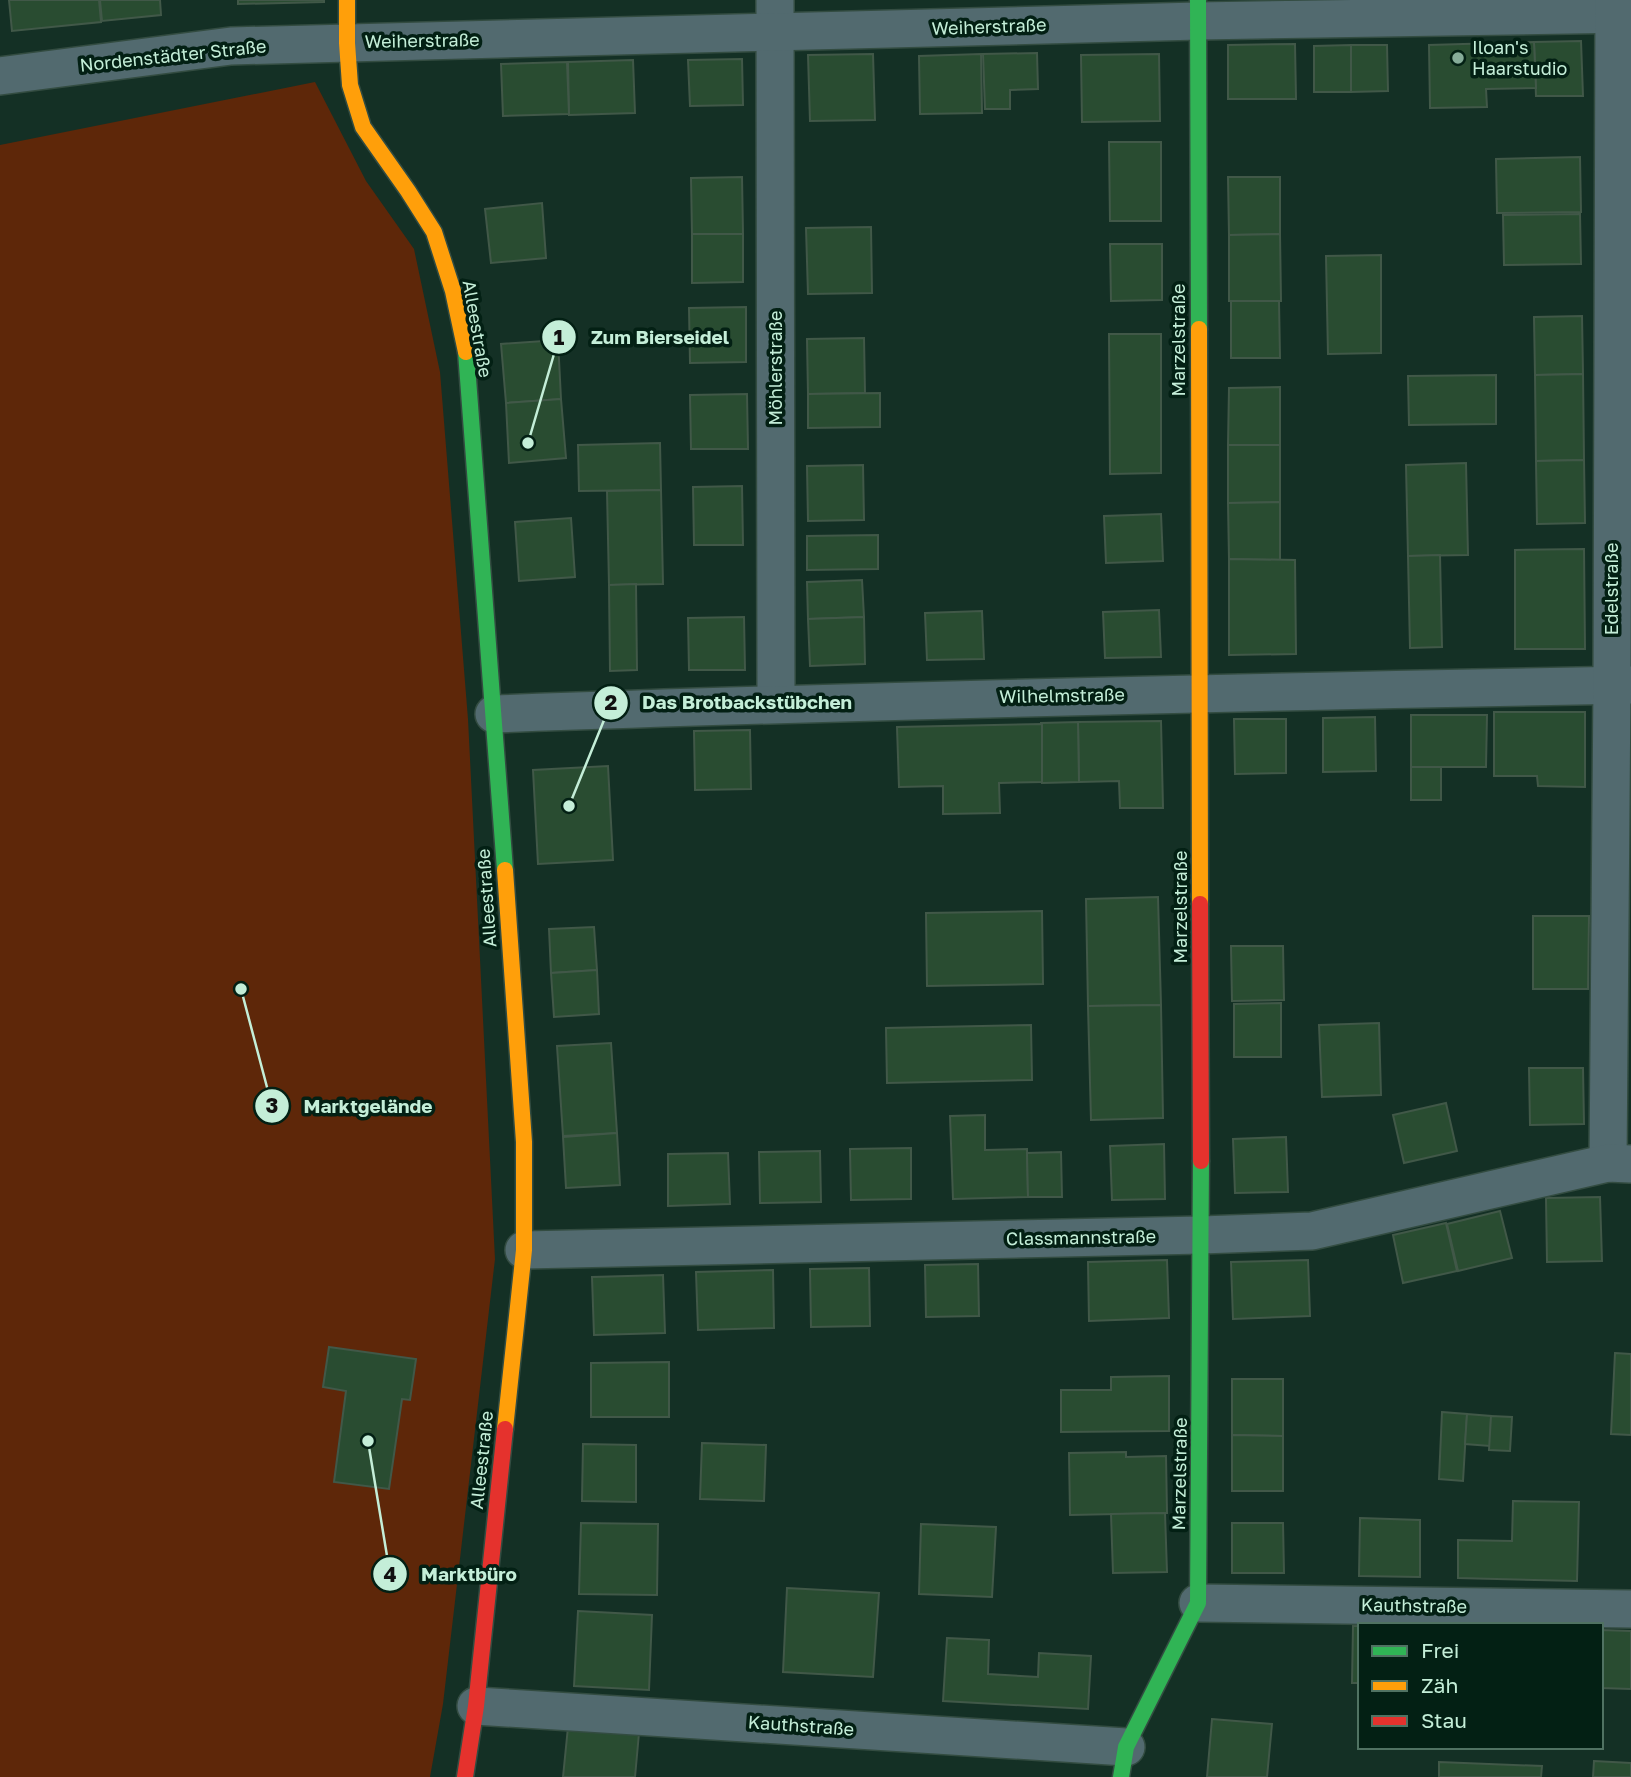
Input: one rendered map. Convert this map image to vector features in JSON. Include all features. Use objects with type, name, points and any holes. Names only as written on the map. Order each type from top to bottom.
[{"type":"street","name":"Alleestraße","points":[[347,0],[349,85],[363,127],[434,232],[453,291],[466,353],[524,1142],[524,1250],[476,1706],[465,1777]]},
{"type":"street","name":"Weiherstraße","points":[[347,43],[775,16],[1198,10],[1620,9]]},
{"type":"street","name":"Edelstraße","points":[[1619,1163],[1620,9]]},
{"type":"street","name":"Marzelstraße","points":[[1124,1762],[1198,1603],[1201,1235],[1198,10]]},
{"type":"street","name":"Möhlerstraße","points":[[775,16],[776,703]]},
{"type":"street","name":"Nordenstädter Straße","points":[[0,76],[231,46],[347,43]]},
{"type":"street","name":"Wilhelmstraße","points":[[494,714],[776,703],[1621,685]]},
{"type":"street","name":"Classmannstraße","points":[[524,1250],[1312,1231],[1619,1163]]},
{"type":"street","name":"Kauthstraße","points":[[1198,1603],[1631,1609]]},
{"type":"street","name":"Kauthstraße","points":[[476,1706],[1124,1762]]},
{"type":"shaded area","points":[[315,82],[366,181],[414,249],[440,372],[468,719],[495,1259],[443,1704],[430,1777],[0,1777],[0,145]]},
{"type":"building","points":[[9,0],[99,0],[101,22],[12,31]]},
{"type":"building","points":[[100,0],[160,0],[161,15],[102,21]]},
{"type":"building","points":[[238,0],[324,0],[324,2],[238,4]]},
{"type":"building","points":[[1581,41],[1583,96],[1536,96],[1534,42]]},
{"type":"building","points":[[1534,42],[1536,88],[1486,89],[1487,107],[1430,108],[1429,45]]},
{"type":"building","points":[[1295,44],[1296,99],[1228,99],[1228,45]]},
{"type":"building","points":[[1351,45],[1351,92],[1314,92],[1314,46]]},
{"type":"building","points":[[1351,45],[1387,45],[1388,91],[1351,92]]},
{"type":"building","points":[[1037,53],[1038,89],[1010,90],[1010,109],[985,109],[983,54]]},
{"type":"building","points":[[873,54],[875,120],[810,121],[808,55]]},
{"type":"building","points":[[981,54],[982,113],[920,114],[919,56]]},
{"type":"building","points":[[1159,54],[1160,121],[1082,122],[1081,55]]},
{"type":"building","points":[[742,59],[743,105],[690,106],[688,60]]},
{"type":"building","points":[[633,60],[635,113],[569,115],[568,62]]},
{"type":"building","points":[[567,62],[569,114],[503,116],[501,64]]},
{"type":"building","points":[[1109,142],[1161,142],[1161,221],[1110,221]]},
{"type":"building","points":[[1580,157],[1581,212],[1497,213],[1496,159]]},
{"type":"building","points":[[742,177],[743,234],[692,234],[691,178]]},
{"type":"building","points":[[1228,177],[1280,177],[1280,234],[1229,235]]},
{"type":"building","points":[[542,203],[546,258],[491,263],[485,209]]},
{"type":"building","points":[[1580,214],[1581,264],[1504,265],[1503,215]]},
{"type":"building","points":[[871,227],[872,293],[808,294],[806,228]]},
{"type":"building","points":[[692,234],[743,234],[743,282],[692,283]]},
{"type":"building","points":[[1280,234],[1281,301],[1229,301],[1229,235]]},
{"type":"building","points":[[1110,244],[1162,244],[1162,300],[1111,301]]},
{"type":"building","points":[[1381,255],[1381,353],[1328,354],[1326,256]]},
{"type":"building","points":[[1231,301],[1279,301],[1280,358],[1231,358]]},
{"type":"building","points":[[746,307],[746,362],[690,363],[689,308]]},
{"type":"building","points":[[1582,316],[1583,374],[1535,375],[1534,317]]},
{"type":"building","points":[[1109,334],[1161,334],[1161,473],[1110,474]]},
{"type":"building","points":[[864,338],[865,393],[808,394],[807,339]]},
{"type":"building","points":[[558,340],[561,399],[506,403],[501,344]]},
{"type":"building","points":[[1583,374],[1584,460],[1536,461],[1535,375]]},
{"type":"building","points":[[1496,375],[1496,424],[1409,425],[1408,376]]},
{"type":"building","points":[[1280,387],[1280,445],[1228,445],[1229,388]]},
{"type":"building","points":[[880,393],[880,427],[808,428],[808,394]]},
{"type":"building","points":[[747,394],[748,449],[691,449],[690,395]]},
{"type":"building","points":[[561,399],[566,458],[509,463],[506,403]]},
{"type":"building","points":[[660,443],[661,490],[579,491],[578,445]]},
{"type":"building","points":[[1228,445],[1280,445],[1280,502],[1228,503]]},
{"type":"building","points":[[1584,460],[1585,523],[1537,524],[1536,461]]},
{"type":"building","points":[[1466,463],[1468,555],[1408,556],[1406,465]]},
{"type":"building","points":[[863,465],[864,520],[808,521],[807,466]]},
{"type":"building","points":[[742,486],[743,545],[694,545],[693,487]]},
{"type":"building","points":[[661,490],[663,584],[609,585],[607,491]]},
{"type":"building","points":[[1280,502],[1280,560],[1229,559],[1228,503]]},
{"type":"building","points":[[1161,514],[1163,561],[1106,563],[1104,516]]},
{"type":"building","points":[[571,518],[575,577],[519,581],[515,522]]},
{"type":"building","points":[[878,535],[878,569],[807,570],[807,536]]},
{"type":"building","points":[[1584,549],[1585,649],[1515,649],[1515,550]]},
{"type":"building","points":[[1440,555],[1442,647],[1410,648],[1408,556]]},
{"type":"building","points":[[1229,559],[1295,560],[1296,654],[1229,655]]},
{"type":"building","points":[[862,580],[864,617],[808,619],[807,582]]},
{"type":"building","points":[[636,584],[637,670],[610,671],[609,585]]},
{"type":"building","points":[[1159,610],[1161,657],[1105,658],[1103,612]]},
{"type":"building","points":[[982,611],[984,659],[927,660],[925,613]]},
{"type":"building","points":[[744,617],[745,670],[689,670],[688,618]]},
{"type":"building","points":[[864,617],[865,664],[810,666],[808,619]]},
{"type":"building","points":[[1494,712],[1585,712],[1585,787],[1538,786],[1537,776],[1494,776]]},
{"type":"building","points":[[1411,715],[1487,715],[1486,767],[1411,767]]},
{"type":"building","points":[[1375,717],[1376,771],[1323,772],[1323,718]]},
{"type":"building","points":[[1234,719],[1286,719],[1286,773],[1235,774]]},
{"type":"building","points":[[1161,721],[1163,808],[1120,808],[1119,781],[1079,782],[1078,722]]},
{"type":"building","points":[[1078,722],[1079,782],[1042,783],[1041,723]]},
{"type":"building","points":[[1042,724],[1042,782],[999,783],[1000,813],[943,814],[943,786],[899,787],[897,727]]},
{"type":"building","points":[[750,730],[751,789],[695,790],[694,731]]},
{"type":"building","points":[[608,766],[613,860],[538,864],[533,770]]},
{"type":"building","points":[[1411,767],[1441,767],[1441,800],[1411,800]]},
{"type":"building","points":[[1158,897],[1161,1005],[1088,1006],[1086,899]]},
{"type":"building","points":[[1042,911],[1043,984],[927,986],[926,913]]},
{"type":"building","points":[[1533,916],[1589,916],[1588,989],[1533,989]]},
{"type":"building","points":[[594,927],[597,970],[551,973],[549,929]]},
{"type":"building","points":[[1231,946],[1283,946],[1284,1000],[1232,1001]]},
{"type":"building","points":[[597,970],[599,1014],[554,1017],[551,973]]},
{"type":"building","points":[[1281,1003],[1281,1057],[1234,1057],[1234,1004]]},
{"type":"building","points":[[1161,1005],[1163,1118],[1091,1120],[1088,1006]]},
{"type":"building","points":[[1379,1023],[1381,1095],[1322,1097],[1319,1025]]},
{"type":"building","points":[[1031,1025],[1032,1080],[887,1083],[886,1028]]},
{"type":"building","points":[[611,1043],[617,1133],[563,1136],[557,1046]]},
{"type":"building","points":[[1529,1068],[1583,1068],[1584,1124],[1530,1125]]},
{"type":"building","points":[[1446,1103],[1457,1151],[1404,1163],[1393,1115]]},
{"type":"building","points":[[985,1115],[985,1150],[1027,1149],[1028,1197],[953,1199],[950,1116]]},
{"type":"building","points":[[617,1133],[620,1185],[566,1188],[563,1137]]},
{"type":"building","points":[[1286,1137],[1288,1192],[1235,1193],[1233,1139]]},
{"type":"building","points":[[1164,1144],[1165,1199],[1112,1200],[1110,1146]]},
{"type":"building","points":[[911,1148],[911,1199],[851,1200],[850,1149]]},
{"type":"building","points":[[820,1151],[821,1202],[760,1203],[759,1152]]},
{"type":"building","points":[[1061,1152],[1062,1197],[1028,1197],[1027,1153]]},
{"type":"building","points":[[728,1153],[730,1204],[668,1206],[668,1154]]},
{"type":"building","points":[[1600,1197],[1602,1261],[1547,1262],[1546,1198]]},
{"type":"building","points":[[1500,1211],[1512,1258],[1458,1271],[1447,1224]]},
{"type":"building","points":[[1446,1223],[1457,1271],[1403,1283],[1393,1235]]},
{"type":"building","points":[[1167,1260],[1169,1318],[1089,1321],[1088,1262]]},
{"type":"building","points":[[1308,1260],[1310,1316],[1233,1319],[1231,1262]]},
{"type":"building","points":[[978,1264],[979,1316],[926,1317],[925,1265]]},
{"type":"building","points":[[869,1268],[870,1326],[811,1327],[810,1269]]},
{"type":"building","points":[[773,1270],[774,1328],[698,1330],[696,1272]]},
{"type":"building","points":[[663,1275],[665,1333],[594,1335],[592,1277]]},
{"type":"building","points":[[329,1347],[416,1359],[410,1400],[402,1399],[389,1489],[334,1482],[346,1391],[323,1387]]},
{"type":"building","points":[[1615,1353],[1631,1354],[1631,1435],[1611,1434]]},
{"type":"building","points":[[669,1362],[669,1417],[591,1417],[591,1363]]},
{"type":"building","points":[[1169,1376],[1169,1431],[1061,1432],[1061,1390],[1111,1390],[1111,1377]]},
{"type":"building","points":[[1232,1379],[1283,1379],[1283,1436],[1232,1435]]},
{"type":"building","points":[[1442,1412],[1467,1414],[1463,1481],[1439,1479]]},
{"type":"building","points":[[1467,1414],[1491,1416],[1490,1446],[1465,1444]]},
{"type":"building","points":[[1491,1416],[1512,1417],[1510,1451],[1489,1450]]},
{"type":"building","points":[[1232,1435],[1283,1436],[1283,1491],[1232,1491]]},
{"type":"building","points":[[702,1443],[766,1445],[764,1501],[700,1499]]},
{"type":"building","points":[[583,1444],[636,1445],[636,1502],[582,1501]]},
{"type":"building","points":[[1126,1452],[1126,1457],[1166,1456],[1167,1513],[1070,1515],[1069,1453]]},
{"type":"building","points":[[1513,1501],[1579,1502],[1577,1581],[1458,1578],[1458,1540],[1512,1541]]},
{"type":"building","points":[[1165,1513],[1167,1572],[1113,1573],[1111,1514]]},
{"type":"building","points":[[1360,1518],[1420,1520],[1420,1577],[1359,1576]]},
{"type":"building","points":[[581,1523],[658,1524],[657,1595],[579,1594]]},
{"type":"building","points":[[1232,1523],[1283,1523],[1284,1573],[1232,1573]]},
{"type":"building","points":[[921,1524],[996,1527],[992,1597],[919,1594]]},
{"type":"building","points":[[787,1588],[879,1593],[873,1677],[783,1672]]},
{"type":"building","points":[[578,1611],[652,1615],[649,1690],[574,1686]]},
{"type":"building","points":[[1353,1626],[1358,1626],[1358,1683],[1352,1683]]},
{"type":"building","points":[[1603,1630],[1631,1631],[1631,1689],[1603,1688]]},
{"type":"building","points":[[947,1638],[989,1640],[988,1674],[1038,1677],[1039,1653],[1091,1656],[1088,1709],[943,1701]]},
{"type":"building","points":[[1212,1719],[1272,1724],[1267,1777],[1207,1777]]},
{"type":"building","points":[[568,1727],[639,1733],[635,1777],[563,1777]]},
{"type":"building","points":[[1594,1761],[1631,1763],[1631,1777],[1593,1777]]},
{"type":"building","points":[[1439,1762],[1542,1766],[1541,1777],[1439,1777]]},
{"type":"traffic: fast","points":[[1198,0],[1199,329]]},
{"type":"traffic: fast","points":[[466,352],[505,870]]},
{"type":"traffic: fast","points":[[1121,1777],[1126,1747],[1198,1603],[1201,1161]]},
{"type":"traffic: slow","points":[[347,0],[350,85],[363,127],[434,232],[453,291],[466,352]]},
{"type":"traffic: slow","points":[[1199,329],[1200,904]]},
{"type":"traffic: slow","points":[[505,870],[524,1142],[524,1250],[505,1429]]},
{"type":"traffic: jam","points":[[1200,904],[1201,1161]]},
{"type":"traffic: jam","points":[[465,1777],[476,1706],[505,1429]]},
{"type":"place","name":"Iloan's Haarstudio","points":[[1458,58]]},
{"type":"place","name":"Zum Bierseidel","points":[[528,443]]},
{"type":"place","name":"Das Brotbackstübchen","points":[[569,806]]},
{"type":"place","name":"Marktgelände","points":[[241,989]]},
{"type":"place","name":"Marktbüro","points":[[368,1441]]}]
